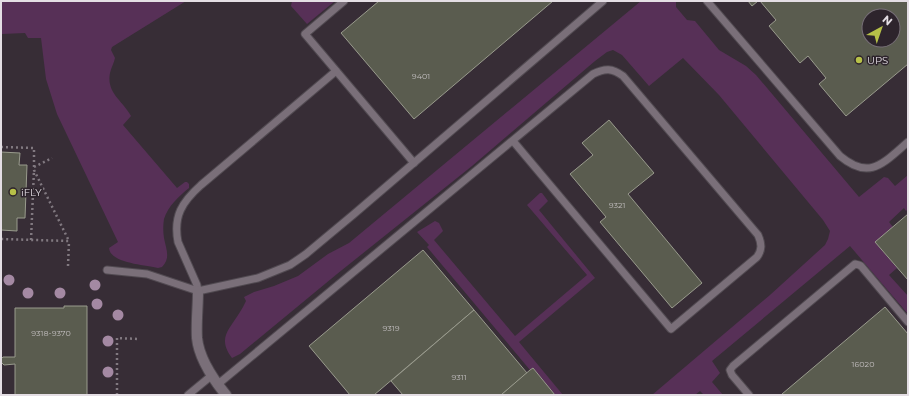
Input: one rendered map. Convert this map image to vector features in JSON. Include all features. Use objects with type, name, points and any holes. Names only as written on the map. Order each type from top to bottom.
[{"type":"street","points":[[198,292],[197,339],[200,352],[211,376],[226,395]]},
{"type":"lane","points":[[344,1],[305,34],[414,163]]},
{"type":"lane","points":[[107,270],[147,274],[198,292],[258,278],[290,265],[306,254],[414,163],[603,1]]},
{"type":"lane","points":[[707,1],[840,156],[850,165],[864,169],[876,166],[888,159],[908,142]]},
{"type":"lane","points":[[218,385],[593,74],[600,70],[608,69],[616,71],[623,76],[758,235],[762,247],[760,252],[757,257],[671,329],[513,141]]},
{"type":"lane","points":[[198,292],[197,285],[178,242],[176,224],[179,211],[186,200],[201,186],[336,71]]},
{"type":"lane","points":[[749,395],[732,375],[730,370],[733,366],[853,265],[857,264],[861,266],[908,322]]},
{"type":"lane","points":[[188,395],[211,376]]},
{"type":"path","points":[[1,147],[34,148],[31,240]]},
{"type":"path","points":[[34,168],[52,158]]},
{"type":"path","points":[[34,168],[69,241],[68,266]]},
{"type":"path","points":[[1,239],[69,241]]},
{"type":"path","points":[[117,395],[117,338],[138,339]]},
{"type":"shaded area","points":[[1,1],[186,1],[112,47],[111,50],[115,58],[110,73],[110,86],[131,116],[123,125],[177,188],[185,182],[189,184],[189,188],[171,206],[164,219],[163,233],[167,257],[165,264],[162,267],[158,268],[129,262],[115,257],[111,253],[109,248],[118,242],[57,114],[46,79],[41,38],[28,38],[25,33],[2,34],[1,41]]},
{"type":"shaded area","points":[[292,1],[335,1],[307,24],[291,6]]},
{"type":"shaded area","points":[[641,1],[676,1],[676,7],[687,20],[695,21],[719,50],[746,66],[756,75],[859,197],[884,177],[888,178],[895,186],[908,175],[908,209],[906,211],[904,208],[889,222],[893,227],[875,242],[897,268],[889,275],[908,296],[908,314],[850,246],[712,361],[720,373],[712,382],[723,395],[704,395],[700,391],[695,395],[652,395],[770,295],[825,245],[830,231],[823,220],[719,95],[683,58],[649,86],[622,55],[613,50],[607,52],[595,61],[472,166],[240,354],[232,358],[225,345],[225,339],[226,334],[246,301],[244,297],[298,276],[328,254],[349,243]]},
{"type":"shaded area","points":[[540,193],[542,193],[548,201],[539,210],[595,278],[519,342],[563,395],[555,395],[533,368],[530,370],[427,247],[429,245],[417,232],[435,221],[439,223],[443,231],[434,240],[515,336],[587,275],[527,205]]},
{"type":"building","points":[[379,1],[553,1],[414,119],[341,33]]},
{"type":"building","points":[[748,1],[758,1],[752,6]]},
{"type":"building","name":"UPS","points":[[760,1],[908,1],[908,64],[846,116],[819,84],[826,78],[808,56],[800,63],[769,26],[776,20]]},
{"type":"building","points":[[609,120],[654,173],[628,194],[702,283],[672,308],[600,222],[606,217],[570,174],[593,155],[582,143]]},
{"type":"building","name":"iFLY","points":[[1,152],[20,153],[19,165],[27,165],[25,218],[17,218],[17,231],[1,230]]},
{"type":"building","points":[[908,214],[908,280],[875,242]]},
{"type":"building","points":[[423,250],[474,310],[374,395],[350,395],[309,346]]},
{"type":"building","points":[[64,306],[87,306],[87,395],[15,395],[15,364],[4,365],[1,362],[1,359],[3,357],[15,357],[15,308],[64,308]]},
{"type":"building","points":[[885,307],[908,334],[908,395],[782,394]]},
{"type":"building","points":[[474,310],[527,373],[501,395],[403,395],[391,381]]},
{"type":"building","points":[[533,368],[555,395],[501,395],[530,370]]},
{"type":"place","name":"UPS","points":[[859,60]]},
{"type":"place","name":"iFLY","points":[[13,192]]}]
